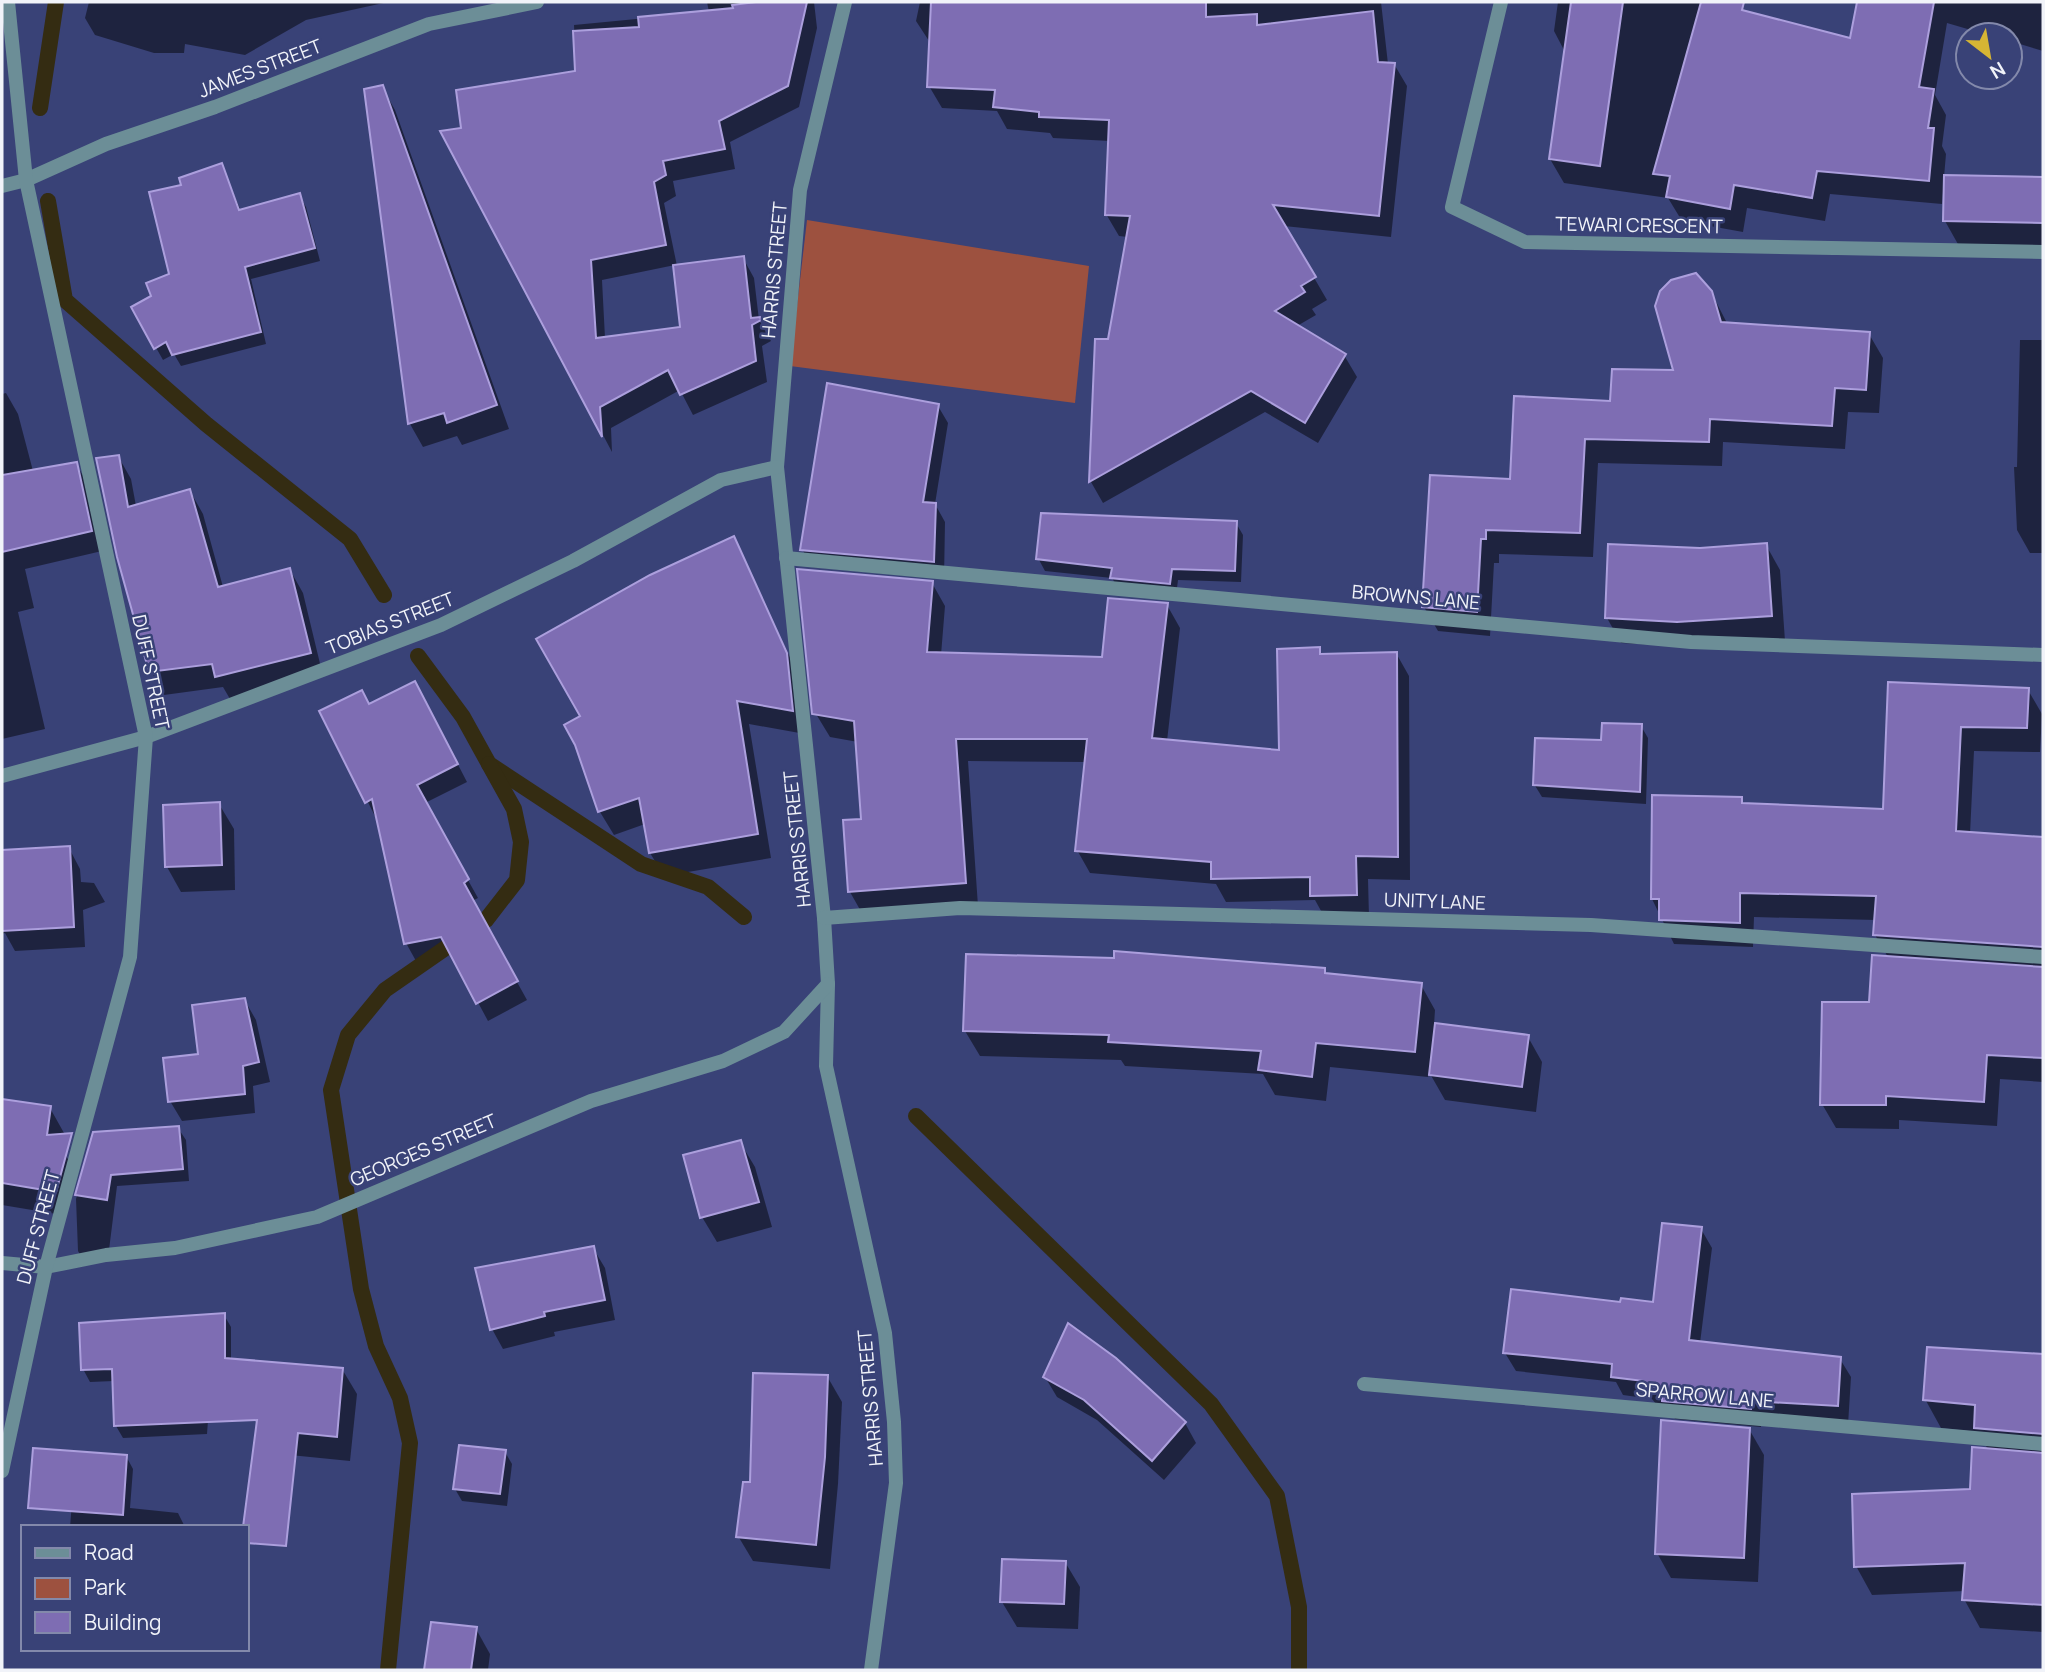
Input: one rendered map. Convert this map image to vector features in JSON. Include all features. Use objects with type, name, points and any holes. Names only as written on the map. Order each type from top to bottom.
[{"type":"street","name":"DUFF STREET","points":[[2,1471],[46,1267],[130,957],[146,737],[26,180],[9,2]]},
{"type":"street","name":"JAMES STREET","points":[[2,186],[26,180],[106,144],[215,107],[429,23],[537,2]]},
{"type":"street","name":"HARRIS STREET","points":[[845,2],[800,190],[777,467],[824,918],[828,984],[826,1066],[885,1333],[894,1422],[896,1483],[871,1670]]},
{"type":"street","name":"TEWARI CRESCENT","points":[[1502,2],[1452,207],[1525,242],[2043,252]]},
{"type":"street","name":"TOBIAS STREET","points":[[2,776],[146,737],[442,625],[573,561],[721,481],[777,467]]},
{"type":"street","name":"BROWNS LANE","points":[[786,558],[1691,642],[2043,654]]},
{"type":"street","name":"UNITY LANE","points":[[824,918],[960,908],[1591,925],[2043,957]]},
{"type":"street","name":"GEORGES STREET","points":[[2,1263],[46,1267],[106,1255],[175,1248],[317,1217],[591,1101],[723,1061],[784,1032],[828,984]]},
{"type":"street","name":"SPARROW LANE","points":[[1364,1384],[2043,1444]]},
{"type":"green space","points":[[807,220],[1089,266],[1075,403],[790,366]]},
{"type":"building","points":[[807,2],[788,86],[719,121],[725,149],[663,161],[666,175],[654,182],[666,245],[591,260],[596,338],[680,327],[673,265],[744,256],[751,318],[760,317],[761,320],[752,325],[756,361],[680,395],[668,370],[600,407],[602,437],[440,131],[461,128],[456,90],[575,71],[573,31],[639,27],[638,17],[733,8],[732,5]]},
{"type":"building","points":[[931,2],[1206,2],[1206,17],[1257,14],[1257,25],[1373,11],[1378,62],[1395,63],[1379,216],[1273,205],[1316,277],[1301,286],[1305,292],[1275,311],[1346,354],[1305,423],[1251,391],[1089,482],[1095,339],[1108,339],[1130,216],[1105,215],[1109,120],[1039,117],[1039,112],[993,107],[995,90],[927,87]]},
{"type":"building","points":[[1571,2],[1623,2],[1600,166],[1549,159]]},
{"type":"building","points":[[1701,2],[1744,2],[1742,10],[1850,38],[1857,2],[1934,2],[1919,87],[1934,89],[1928,128],[1934,128],[1929,181],[1817,171],[1812,198],[1734,185],[1730,209],[1666,197],[1670,176],[1653,174]]},
{"type":"building","points":[[383,85],[497,405],[447,423],[444,413],[408,424],[364,89]]},
{"type":"building","points":[[222,163],[239,210],[300,193],[315,248],[245,267],[261,332],[172,355],[166,342],[154,349],[131,307],[151,296],[146,283],[169,274],[149,192],[181,185],[179,178]]},
{"type":"building","points":[[1944,175],[2043,177],[2043,223],[1943,221]]},
{"type":"building","points":[[1696,273],[1712,291],[1721,322],[1870,332],[1866,390],[1835,388],[1832,426],[1710,419],[1709,442],[1585,439],[1580,533],[1486,530],[1486,539],[1481,539],[1477,612],[1422,607],[1430,475],[1510,479],[1514,396],[1610,401],[1612,369],[1673,370],[1655,306],[1660,291],[1671,280]]},
{"type":"building","points":[[827,383],[939,404],[923,502],[936,503],[934,562],[800,550]]},
{"type":"building","points":[[119,455],[128,507],[190,489],[218,587],[290,568],[311,653],[215,677],[212,664],[149,672],[117,557],[96,458]]},
{"type":"building","points":[[77,462],[92,531],[2,552],[2,475]]},
{"type":"building","points":[[1041,513],[1237,521],[1235,571],[1172,569],[1170,584],[1110,578],[1112,568],[1036,559]]},
{"type":"building","points":[[734,536],[787,653],[793,711],[737,701],[758,834],[649,853],[639,798],[598,812],[575,745],[564,725],[580,716],[536,639],[650,575]]},
{"type":"building","points":[[1767,543],[1772,616],[1677,622],[1605,618],[1608,544],[1700,548]]},
{"type":"building","points":[[797,569],[933,581],[927,652],[1102,657],[1108,598],[1168,603],[1152,738],[1279,750],[1277,649],[1320,647],[1320,654],[1397,652],[1398,857],[1356,856],[1357,895],[1310,896],[1310,877],[1211,879],[1211,862],[1075,851],[1087,739],[956,739],[966,883],[848,892],[843,820],[861,819],[854,721],[812,714]]},
{"type":"building","points":[[415,681],[458,764],[417,785],[469,879],[464,883],[518,981],[476,1004],[441,937],[404,944],[372,799],[365,803],[319,711],[362,690],[369,704]]},
{"type":"building","points":[[1888,682],[2029,688],[2027,728],[1961,727],[1956,831],[2043,837],[2043,947],[1873,935],[1876,896],[1740,893],[1740,923],[1659,920],[1659,899],[1651,899],[1652,795],[1742,797],[1742,803],[1883,809]]},
{"type":"building","points":[[1602,723],[1642,724],[1640,792],[1533,785],[1535,738],[1601,740]]},
{"type":"building","points":[[220,802],[222,865],[165,867],[163,805]]},
{"type":"building","points":[[70,846],[74,927],[2,931],[2,850]]},
{"type":"building","points":[[1114,951],[1325,968],[1325,973],[1422,983],[1415,1052],[1316,1043],[1312,1077],[1258,1070],[1261,1051],[1108,1042],[1109,1035],[963,1031],[966,954],[1114,958]]},
{"type":"building","points":[[1872,955],[2043,967],[2043,1058],[1987,1055],[1984,1102],[1886,1096],[1886,1105],[1820,1105],[1822,1002],[1869,1002]]},
{"type":"building","points":[[245,998],[259,1062],[243,1066],[245,1094],[168,1102],[163,1058],[198,1054],[192,1005]]},
{"type":"building","points":[[1435,1023],[1529,1035],[1522,1087],[1429,1075]]},
{"type":"building","points":[[2,1099],[51,1106],[47,1135],[72,1133],[56,1192],[2,1183]]},
{"type":"building","points":[[179,1126],[183,1169],[111,1175],[107,1200],[75,1195],[93,1132]]},
{"type":"building","points":[[741,1140],[759,1202],[700,1218],[683,1155]]},
{"type":"building","points":[[1662,1223],[1702,1227],[1689,1340],[1841,1357],[1838,1406],[1751,1401],[1751,1409],[1662,1401],[1662,1388],[1643,1386],[1644,1381],[1611,1377],[1612,1364],[1503,1353],[1511,1289],[1620,1302],[1621,1298],[1653,1302]]},
{"type":"building","points":[[594,1246],[605,1300],[544,1312],[545,1316],[490,1330],[475,1268]]},
{"type":"building","points":[[225,1313],[225,1358],[343,1368],[337,1437],[298,1433],[286,1546],[248,1543],[248,1525],[243,1525],[257,1420],[114,1426],[112,1369],[81,1370],[79,1323]]},
{"type":"building","points":[[1068,1323],[1116,1358],[1186,1422],[1152,1461],[1084,1400],[1043,1377]]},
{"type":"building","points":[[1927,1347],[2043,1354],[2043,1434],[1974,1428],[1975,1405],[1923,1400]]},
{"type":"building","points":[[753,1373],[828,1375],[825,1457],[816,1545],[736,1537],[743,1482],[750,1482]]},
{"type":"building","points":[[1661,1420],[1750,1428],[1744,1558],[1655,1554]]},
{"type":"building","points":[[459,1445],[506,1450],[500,1494],[453,1489]]},
{"type":"building","points":[[1972,1447],[2043,1453],[2043,1605],[1962,1600],[1965,1563],[1854,1567],[1852,1494],[1970,1489]]},
{"type":"building","points":[[33,1448],[127,1455],[123,1515],[28,1508]]},
{"type":"building","points":[[1002,1559],[1066,1561],[1064,1604],[1000,1602]]},
{"type":"building","points":[[431,1622],[477,1627],[471,1670],[424,1670]]},
{"type":"waterway","points":[[40,108],[56,2]]},
{"type":"waterway","points":[[48,201],[65,300],[206,424],[350,539],[384,595]]},
{"type":"waterway","points":[[418,656],[463,717],[489,764],[641,864],[708,887],[744,917]]},
{"type":"waterway","points":[[388,1670],[410,1443],[400,1398],[376,1346],[361,1289],[331,1090],[348,1035],[385,990],[486,920],[517,880],[521,842],[514,809],[489,764]]},
{"type":"waterway","points":[[916,1116],[1211,1404],[1277,1496],[1299,1607],[1299,1670]]}]
